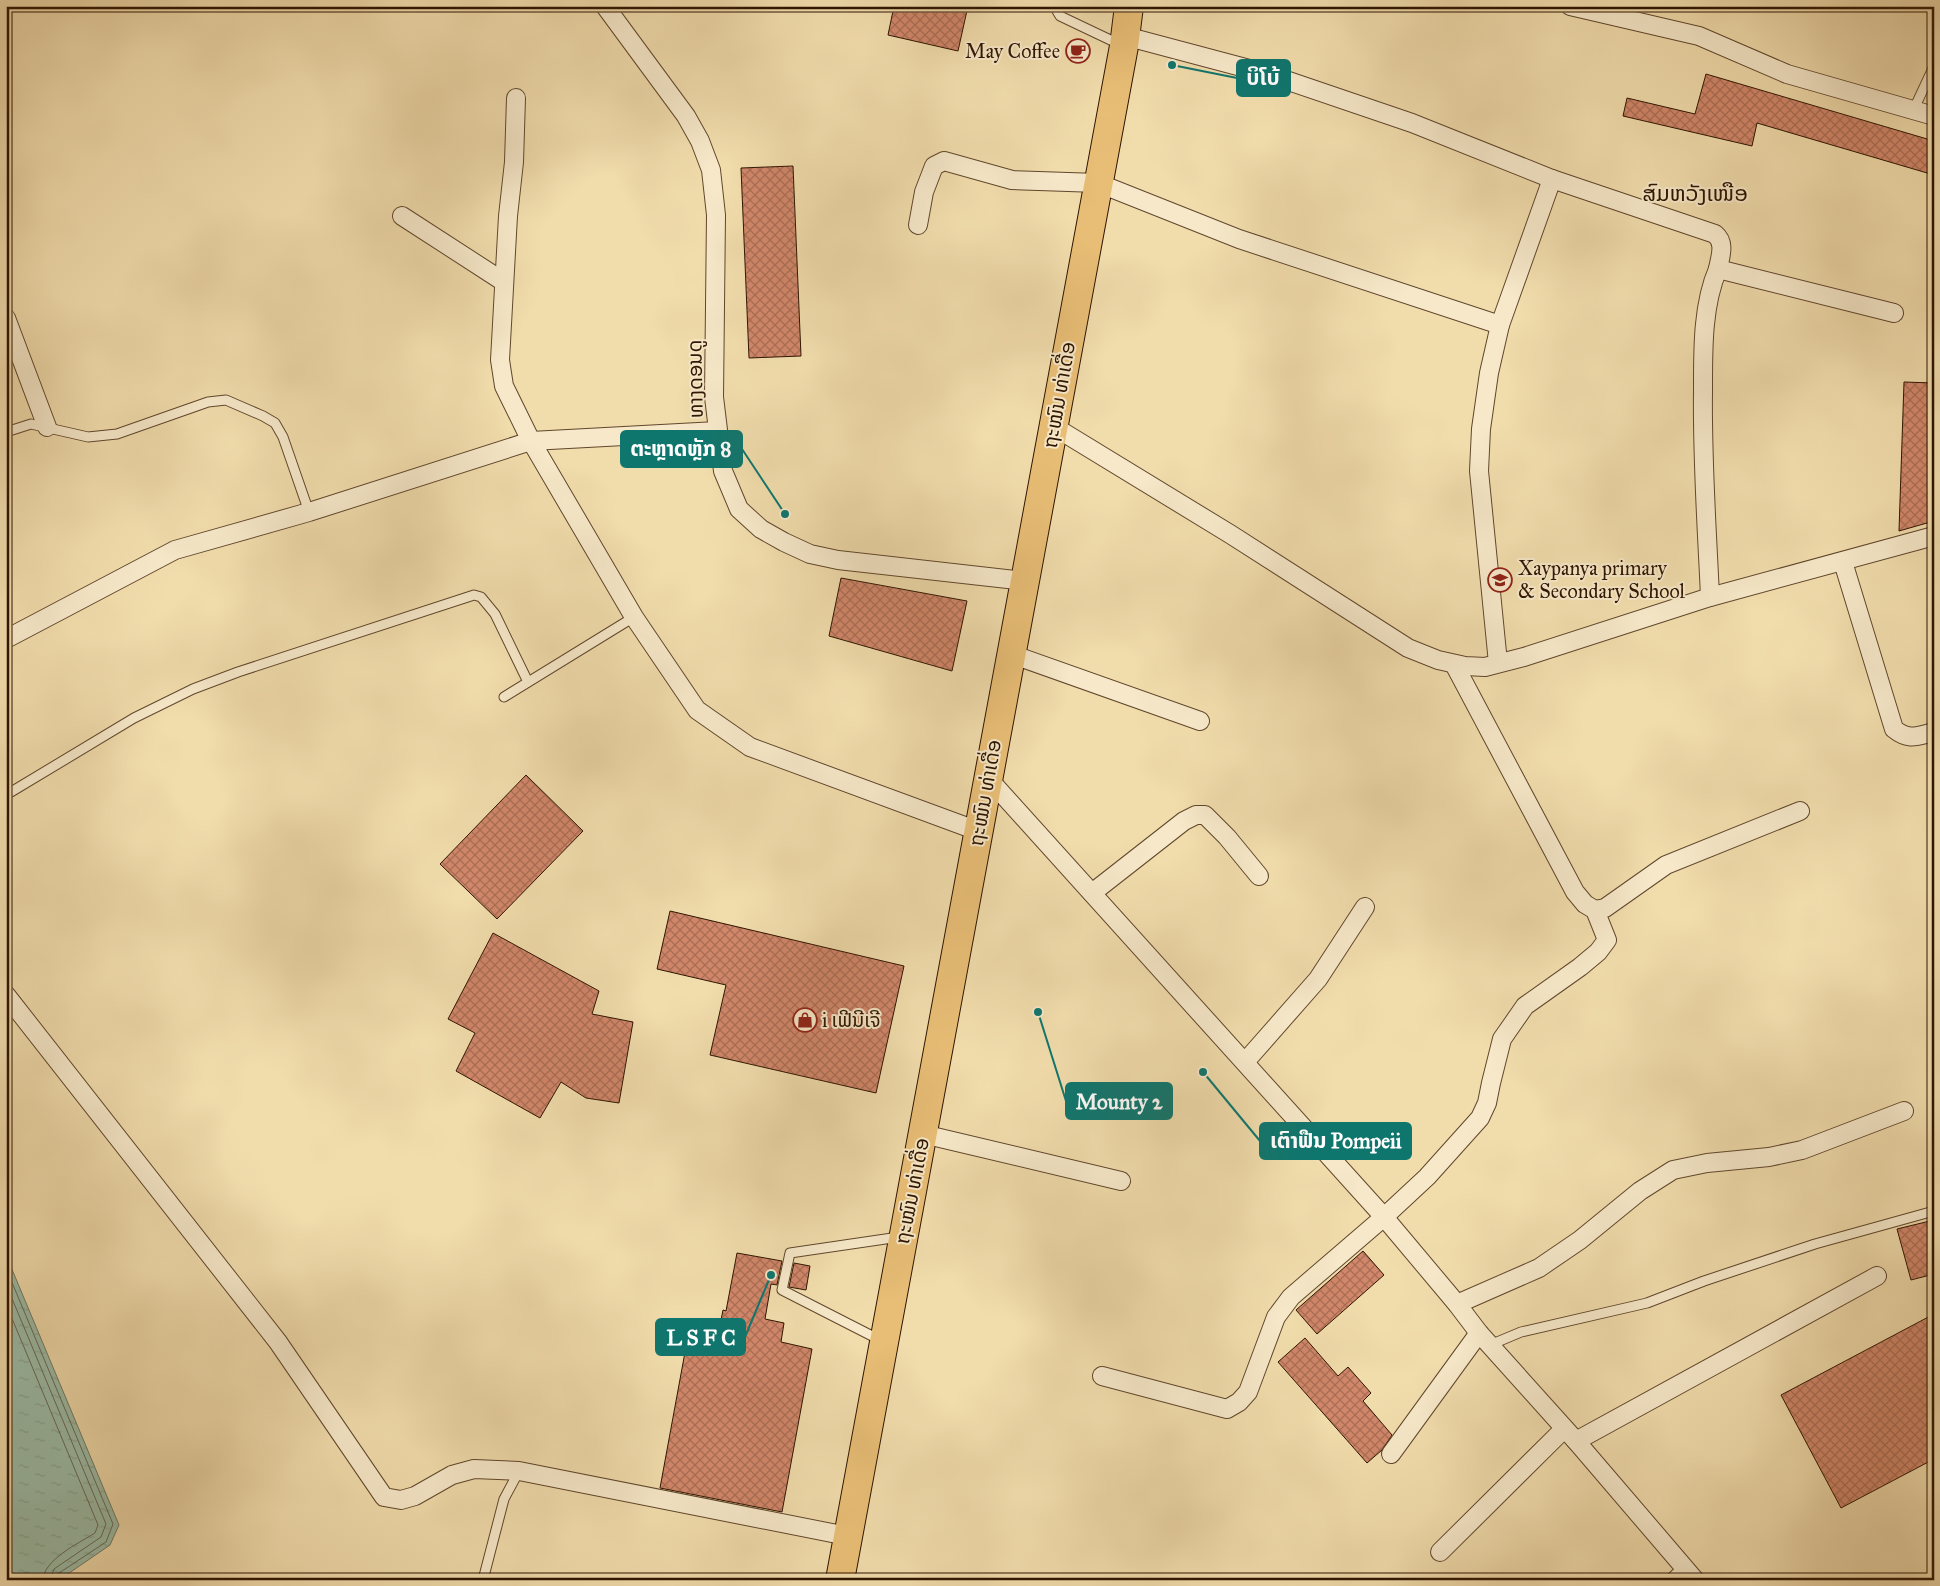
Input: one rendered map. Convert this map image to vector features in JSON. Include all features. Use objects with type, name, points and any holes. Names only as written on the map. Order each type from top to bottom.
[{"type":"main road","name":"ຖະໝົນ ທ່າເດື່ອ","points":[[840,1580],[1025,581],[1129,6]]},
{"type":"street","name":"ທາງດອນດູ","points":[[605,6],[686,116],[700,140],[710,170],[716,215],[714,396],[717,432],[723,471],[739,509],[761,528],[784,542],[810,554],[838,560],[1025,581]]},
{"type":"street","points":[[1570,6],[1699,36],[1787,74],[1934,116]]},
{"type":"street","points":[[1124,41],[1268,74],[1412,123],[1552,179],[1715,234],[1722,244],[1718,269],[1712,282],[1703,346],[1702,442],[1710,597]]},
{"type":"street","points":[[516,98],[514,162],[504,282],[500,360],[504,386],[531,441],[634,617],[697,710],[750,747],[978,831]]},
{"type":"street","points":[[918,225],[924,192],[934,166],[944,161],[1012,180],[1098,183],[1239,239],[1500,325]]},
{"type":"street","points":[[1498,664],[1479,471],[1481,429],[1489,373],[1500,325],[1552,179]]},
{"type":"street","points":[[402,216],[504,282]]},
{"type":"street","points":[[1718,269],[1894,313]]},
{"type":"street","points":[[6,318],[47,427]]},
{"type":"street","points":[[1053,426],[1230,534],[1408,648],[1454,664],[1485,667],[1498,664],[1710,597],[1934,536]]},
{"type":"street","points":[[6,639],[175,550],[309,512],[531,441],[717,432]]},
{"type":"street","points":[[1843,562],[1894,729],[1903,737],[1934,732]]},
{"type":"street","points":[[1011,654],[1200,721]]},
{"type":"street","points":[[1102,1376],[1227,1409],[1239,1402],[1248,1392],[1276,1317],[1291,1297],[1384,1217],[1427,1177],[1480,1118],[1487,1103],[1490,1082],[1502,1039],[1525,1006],[1580,967],[1598,952],[1607,940],[1595,910],[1585,904],[1575,892],[1454,664]]},
{"type":"street","points":[[987,778],[1384,1217],[1484,1339],[1576,1441],[1695,1580]]},
{"type":"street","points":[[1595,910],[1605,908],[1666,865],[1800,812]]},
{"type":"street","points":[[1092,893],[1184,821],[1196,815],[1205,816],[1226,837],[1259,876]]},
{"type":"street","points":[[1245,1062],[1318,979],[1366,907]]},
{"type":"street","points":[[6,995],[278,1342],[384,1497],[401,1500],[415,1496],[452,1475],[474,1469],[519,1471],[847,1536]]},
{"type":"street","points":[[1457,1304],[1539,1268],[1580,1240],[1640,1191],[1673,1170],[1707,1163],[1769,1157],[1802,1150],[1904,1111]]},
{"type":"street","points":[[923,1134],[1121,1181]]},
{"type":"street","points":[[1576,1441],[1877,1276]]},
{"type":"street","points":[[1391,1454],[1484,1339]]},
{"type":"street","points":[[1440,1552],[1564,1429]]},
{"type":"lane","points":[[1054,6],[1060,16],[1124,41]]},
{"type":"lane","points":[[1913,111],[1934,66]]},
{"type":"lane","points":[[6,432],[31,424],[88,437],[117,434],[208,402],[226,400],[275,423],[283,437],[309,512]]},
{"type":"lane","points":[[6,795],[134,718],[193,689],[238,672],[474,595],[481,597],[495,614],[528,682]]},
{"type":"lane","points":[[504,696],[634,617]]},
{"type":"lane","points":[[1484,1339],[1647,1303],[1704,1281],[1815,1244],[1934,1211]]},
{"type":"lane","points":[[884,1342],[782,1290],[790,1253],[904,1237]]},
{"type":"lane","points":[[483,1580],[504,1499],[519,1471]]},
{"type":"lane","points":[[1669,1580],[1683,1567]]},
{"type":"water","points":[[6,1255],[119,1525],[110,1545],[59,1580],[6,1580]]},
{"type":"building","points":[[894,6],[968,6],[958,51],[888,35]]},
{"type":"building","points":[[1706,74],[1934,141],[1934,175],[1757,123],[1752,146],[1623,116],[1627,98],[1695,114]]},
{"type":"building","points":[[793,166],[801,356],[749,358],[741,168]]},
{"type":"building","points":[[1904,382],[1934,383],[1934,521],[1899,531]]},
{"type":"building","points":[[841,578],[967,601],[952,671],[829,636]]},
{"type":"building","points":[[526,775],[583,831],[497,919],[440,864]]},
{"type":"building","name":"i ເຟີນີເຈີ","points":[[670,911],[904,966],[876,1093],[710,1055],[726,985],[657,969]]},
{"type":"building","points":[[493,933],[599,991],[592,1014],[633,1022],[619,1103],[586,1098],[561,1082],[540,1118],[456,1071],[475,1033],[448,1019]]},
{"type":"building","points":[[1934,1220],[1934,1274],[1911,1280],[1897,1229]]},
{"type":"building","points":[[1363,1251],[1384,1275],[1317,1334],[1296,1310]]},
{"type":"building","points":[[737,1253],[782,1261],[777,1285],[771,1284],[765,1319],[784,1323],[781,1342],[812,1349],[782,1512],[660,1488],[690,1325],[719,1330],[723,1310],[726,1311]]},
{"type":"building","points":[[794,1263],[810,1266],[806,1290],[789,1287]]},
{"type":"building","points":[[1934,1314],[1934,1459],[1841,1508],[1781,1395]]},
{"type":"building","points":[[1305,1338],[1338,1376],[1348,1367],[1371,1393],[1363,1401],[1392,1435],[1382,1450],[1367,1463],[1278,1362]]},
{"type":"place","name":"May Coffee","points":[[1078,51]]},
{"type":"place","name":"ບິໂບ້","points":[[1172,65]]},
{"type":"place","name":"ຕະຫຼາດຫຼັກ 8","points":[[785,514]]},
{"type":"place","name":"Xaypanya primary & Secondary School","points":[[1500,580]]},
{"type":"place","name":"Mounty 2","points":[[1038,1012]]},
{"type":"place","name":"i ເຟີນີເຈີ","points":[[805,1020]]},
{"type":"place","name":"ເຕົາຟືນ Pompeii","points":[[1203,1072]]},
{"type":"place","name":"L S F C","points":[[771,1275]]},
{"type":"district","name":"ສົມຫວັງເໜືອ","points":[[1695,193]]}]
